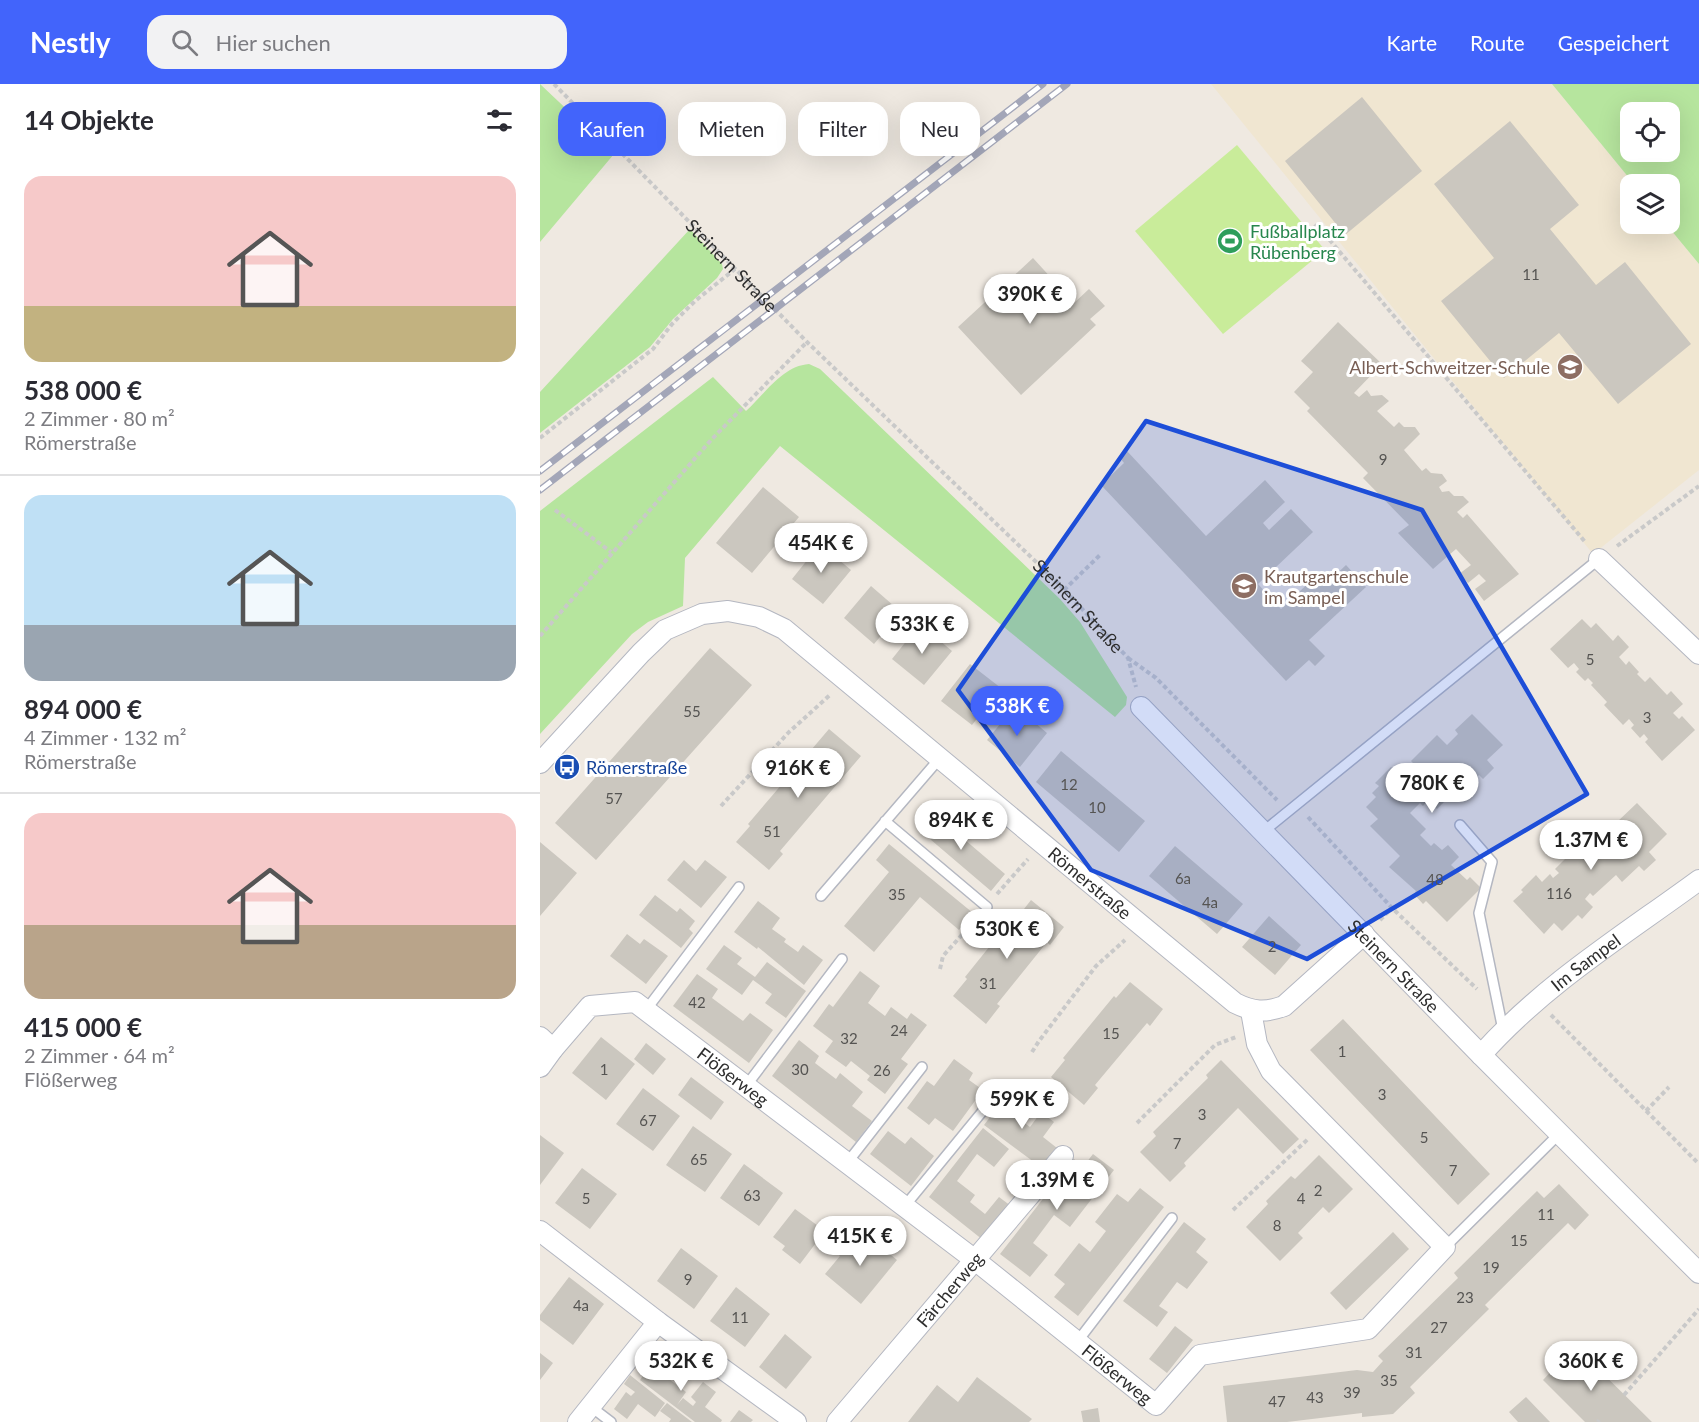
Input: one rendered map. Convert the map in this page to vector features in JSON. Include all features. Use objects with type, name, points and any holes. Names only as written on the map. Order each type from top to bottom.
[{"type":"street","points":[[1599,559],[1699,654]]},
{"type":"street","name":"Römerstraße","points":[[540,763],[664,630],[702,614],[728,610],[759,616],[784,629],[1235,1003],[1252,1020]]},
{"type":"street","name":"Steinern Straße","points":[[1141,707],[1481,1055],[1699,1273]]},
{"type":"street","name":"Im Sampel","points":[[1481,1055],[1503,1030],[1538,1000],[1699,880]]},
{"type":"street","points":[[1364,934],[1284,1006],[1252,1020],[1257,1044],[1271,1071],[1445,1247]]},
{"type":"street","name":"Flößerweg","points":[[546,1043],[590,1006],[635,1002],[975,1260],[1156,1406],[1200,1355],[1368,1329],[1445,1247]]},
{"type":"street","points":[[540,1067],[546,1043]]},
{"type":"street","name":"Färcherweg","points":[[837,1422],[1064,1156]]},
{"type":"street","points":[[540,1231],[658,1322],[796,1422]]},
{"type":"street","points":[[578,1422],[658,1322]]},
{"type":"lane","points":[[1264,831],[1599,559]]},
{"type":"lane","points":[[821,896],[940,758]]},
{"type":"lane","points":[[885,821],[987,907]]},
{"type":"lane","points":[[1460,825],[1492,862],[1479,913],[1503,1030]]},
{"type":"lane","points":[[646,1010],[739,887]]},
{"type":"lane","points":[[746,1086],[842,959]]},
{"type":"lane","points":[[847,1163],[922,1067]]},
{"type":"lane","points":[[904,1207],[991,1101]]},
{"type":"lane","points":[[1445,1247],[1559,1134]]},
{"type":"lane","points":[[1077,1342],[1173,1218]]},
{"type":"lane","points":[[591,1406],[611,1422]]},
{"type":"path","name":"Steinern Straße","points":[[554,84],[807,342],[1064,590],[1128,658],[1141,707]]},
{"type":"path","points":[[1309,232],[1317,225],[1599,559],[1699,486]]},
{"type":"path","points":[[540,438],[653,349],[672,324],[695,301],[735,269]]},
{"type":"path","points":[[540,636],[711,440],[807,342]]},
{"type":"path","points":[[555,510],[611,552]]},
{"type":"path","points":[[1064,590],[1100,555]]},
{"type":"path","points":[[1128,658],[1155,678],[1288,811]]},
{"type":"path","points":[[721,806],[789,732],[846,680]]},
{"type":"path","points":[[1296,804],[1392,908],[1482,994]]},
{"type":"path","points":[[1032,1052],[1096,966],[1141,925]]},
{"type":"path","points":[[1538,1000],[1557,1022],[1699,1164]]},
{"type":"path","points":[[1137,1123],[1215,1045],[1252,1020]]},
{"type":"path","points":[[1646,1111],[1669,1088]]},
{"type":"path","points":[[1233,1210],[1324,1124]]},
{"type":"path","points":[[1624,1395],[1699,1309]]},
{"type":"highlighted area","points":[[1146,421],[1422,510],[1587,794],[1307,959],[1091,870],[958,690]]},
{"type":"shaded area","name":"Albert-Schweitzer-Schule","points":[[1211,84],[1552,84],[1626,174],[1620,174],[1620,234],[1674,234],[1699,264],[1699,470],[1593,554]]},
{"type":"green space","points":[[540,84],[559,102],[558,156],[612,156],[540,242]]},
{"type":"green space","points":[[1552,84],[1699,84],[1699,264],[1674,234],[1680,234],[1680,174],[1626,174]]},
{"type":"green space","name":"Fußballplatz Rübenberg","points":[[1237,145],[1325,250],[1223,334],[1135,231]]},
{"type":"green space","points":[[690,229],[722,264],[723,269],[717,278],[673,319],[650,347],[540,433],[540,392]]},
{"type":"green space","points":[[809,364],[820,369],[1060,599],[1080,622],[1127,697],[1126,705],[1115,717],[780,446],[685,558],[683,606],[648,622],[632,634],[540,734],[540,511],[713,377],[746,411],[782,375],[799,366]]},
{"type":"building","points":[[1362,97],[1422,171],[1345,235],[1285,161]]},
{"type":"building","points":[[1510,121],[1579,205],[1550,229],[1596,285],[1625,262],[1691,344],[1618,404],[1559,333],[1504,378],[1441,301],[1494,258],[1434,184]]},
{"type":"building","points":[[1033,258],[1074,303],[1089,289],[1105,306],[1090,319],[1096,325],[1021,395],[958,327]]},
{"type":"building","points":[[1338,322],[1382,364],[1354,393],[1359,397],[1367,390],[1371,396],[1382,395],[1389,401],[1377,411],[1394,427],[1399,422],[1404,427],[1415,427],[1420,434],[1404,450],[1422,471],[1426,468],[1431,473],[1442,474],[1447,481],[1439,487],[1442,492],[1449,491],[1454,496],[1463,496],[1469,502],[1457,512],[1463,518],[1467,514],[1519,574],[1484,601],[1475,589],[1486,581],[1479,574],[1468,583],[1459,574],[1471,565],[1456,549],[1433,569],[1398,533],[1409,525],[1363,478],[1368,473],[1307,411],[1310,408],[1294,392],[1313,372],[1301,361]]},
{"type":"building","points":[[1127,451],[1206,536],[1265,480],[1285,502],[1263,523],[1269,530],[1291,509],[1313,532],[1258,584],[1281,609],[1316,576],[1325,585],[1346,565],[1366,587],[1309,640],[1325,656],[1315,666],[1309,660],[1286,681],[1101,485],[1124,463],[1120,458]]},
{"type":"building","points":[[763,487],[799,517],[752,573],[716,543]]},
{"type":"building","points":[[820,544],[851,570],[823,604],[792,579]]},
{"type":"building","points":[[871,586],[901,612],[874,644],[844,618]]},
{"type":"building","points":[[1582,619],[1591,628],[1596,623],[1613,641],[1618,635],[1629,647],[1619,657],[1626,665],[1629,661],[1645,682],[1650,677],[1667,695],[1671,691],[1683,704],[1673,713],[1679,719],[1682,716],[1695,730],[1662,761],[1645,742],[1648,739],[1644,734],[1640,738],[1631,728],[1634,725],[1629,719],[1623,725],[1604,705],[1607,702],[1591,685],[1593,683],[1588,678],[1585,681],[1576,672],[1579,669],[1574,663],[1568,668],[1550,649]]},
{"type":"building","points":[[920,624],[952,651],[924,685],[892,659]]},
{"type":"building","points":[[710,648],[752,685],[596,860],[555,823]]},
{"type":"building","points":[[970,664],[1001,688],[972,725],[941,701]]},
{"type":"building","points":[[1015,706],[1047,733],[1020,767],[987,740]]},
{"type":"building","points":[[1472,714],[1503,745],[1487,760],[1494,768],[1483,779],[1479,775],[1462,791],[1453,783],[1443,793],[1448,798],[1437,809],[1428,800],[1423,806],[1420,803],[1410,813],[1426,829],[1420,835],[1431,846],[1434,843],[1442,850],[1448,845],[1459,857],[1451,865],[1467,880],[1470,877],[1481,888],[1447,922],[1426,901],[1423,904],[1414,894],[1416,891],[1389,867],[1400,856],[1370,826],[1378,819],[1366,807],[1376,797],[1372,793],[1379,786],[1375,783],[1391,767],[1398,774],[1402,771],[1406,775],[1416,766],[1411,761],[1437,735],[1447,745],[1458,734],[1455,730]]},
{"type":"building","points":[[829,729],[861,756],[780,851],[783,854],[769,870],[736,842],[750,826],[748,824]]},
{"type":"building","points":[[1061,751],[1145,821],[1119,852],[1036,782]]},
{"type":"building","points":[[1637,803],[1667,834],[1649,852],[1656,860],[1644,871],[1639,866],[1622,882],[1616,875],[1593,896],[1590,893],[1585,899],[1593,907],[1582,919],[1578,915],[1562,931],[1554,923],[1544,934],[1513,901],[1536,875],[1542,882],[1550,874],[1553,878],[1559,873],[1555,869],[1572,852],[1575,855],[1600,826],[1606,833],[1613,827],[1616,830],[1621,825],[1617,822]]},
{"type":"building","points":[[931,811],[1005,874],[991,891],[917,828]]},
{"type":"building","points":[[540,842],[577,873],[540,916]]},
{"type":"building","points":[[889,844],[973,913],[959,930],[920,897],[874,952],[844,926],[889,872],[876,860]]},
{"type":"building","points":[[1175,846],[1243,904],[1217,934],[1149,876]]},
{"type":"building","points":[[684,860],[696,871],[705,860],[727,877],[701,908],[667,880]]},
{"type":"building","points":[[655,895],[677,912],[680,908],[695,921],[689,929],[693,933],[681,948],[639,915]]},
{"type":"building","points":[[1031,900],[1064,927],[1050,945],[1047,942],[997,1004],[1000,1006],[986,1024],[953,996],[967,979],[965,977],[1014,916],[1017,918]]},
{"type":"building","points":[[758,901],[780,918],[772,929],[786,939],[784,942],[798,952],[803,945],[823,960],[804,985],[758,947],[757,949],[734,932]]},
{"type":"building","points":[[1269,916],[1301,945],[1275,975],[1242,947]]},
{"type":"building","points":[[627,934],[640,944],[644,939],[668,956],[646,984],[610,956]]},
{"type":"building","points":[[724,945],[742,958],[737,964],[755,977],[767,962],[806,991],[786,1018],[765,1003],[772,994],[753,980],[742,995],[706,969]]},
{"type":"building","points":[[860,971],[880,986],[868,1003],[885,1016],[891,1007],[907,1019],[911,1013],[927,1025],[901,1059],[908,1064],[885,1094],[867,1080],[870,1076],[851,1061],[846,1067],[825,1052],[833,1041],[813,1026],[829,1004],[833,1007]]},
{"type":"building","points":[[697,974],[718,989],[712,998],[743,1021],[750,1013],[773,1030],[749,1063],[673,1006]]},
{"type":"building","points":[[1130,982],[1163,1009],[1150,1026],[1147,1023],[1095,1085],[1098,1088],[1084,1105],[1051,1077],[1065,1060],[1063,1058],[1114,996],[1116,998]]},
{"type":"building","points":[[1343,1019],[1490,1174],[1458,1205],[1310,1050]]},
{"type":"building","points":[[601,1037],[635,1064],[606,1100],[572,1073]]},
{"type":"building","points":[[799,1040],[819,1056],[815,1063],[836,1079],[840,1073],[863,1092],[852,1106],[872,1121],[856,1142],[772,1076]]},
{"type":"building","points":[[646,1043],[666,1059],[653,1075],[634,1059]]},
{"type":"building","points":[[954,1059],[973,1073],[969,1080],[983,1090],[953,1131],[935,1118],[929,1125],[907,1108],[927,1081],[934,1086]]},
{"type":"building","points":[[1221,1060],[1299,1139],[1283,1154],[1238,1108],[1184,1163],[1186,1166],[1170,1182],[1140,1152],[1156,1136],[1153,1132],[1208,1078],[1206,1075]]},
{"type":"building","points":[[691,1077],[724,1102],[711,1120],[678,1095]]},
{"type":"building","points":[[643,1088],[680,1116],[653,1151],[616,1124]]},
{"type":"building","points":[[1010,1091],[1025,1102],[1015,1116],[1030,1127],[1041,1112],[1054,1122],[1043,1137],[1057,1148],[1042,1168],[984,1125]]},
{"type":"building","points":[[693,1126],[732,1154],[705,1192],[666,1165]]},
{"type":"building","points":[[983,1128],[1009,1149],[994,1167],[977,1154],[957,1181],[975,1195],[970,1202],[985,1214],[999,1197],[1011,1206],[983,1240],[929,1197]]},
{"type":"building","points":[[888,1131],[905,1144],[911,1137],[934,1156],[911,1186],[870,1154]]},
{"type":"building","points":[[540,1135],[564,1153],[540,1185]]},
{"type":"building","points":[[1093,1154],[1114,1170],[1070,1227],[1054,1215],[1033,1243],[1048,1255],[1030,1277],[1000,1254],[1074,1159],[1083,1167]]},
{"type":"building","points":[[1319,1155],[1353,1189],[1329,1213],[1323,1207],[1298,1233],[1303,1238],[1280,1261],[1246,1227],[1268,1204],[1266,1201],[1291,1176],[1295,1179]]},
{"type":"building","points":[[744,1164],[783,1193],[759,1226],[720,1198]]},
{"type":"building","points":[[582,1168],[617,1194],[590,1229],[555,1203]]},
{"type":"building","points":[[1559,1184],[1589,1215],[1575,1230],[1568,1223],[1485,1305],[1489,1309],[1410,1387],[1415,1393],[1393,1414],[1362,1417],[1362,1413],[1287,1422],[1227,1422],[1223,1386],[1357,1370],[1373,1372],[1383,1361],[1378,1356],[1458,1278],[1454,1273],[1537,1191],[1544,1198]]},
{"type":"building","points":[[1140,1188],[1164,1207],[1078,1316],[1054,1297],[1065,1284],[1054,1275],[1079,1243],[1090,1252],[1106,1231],[1095,1222],[1117,1194],[1128,1202]]},
{"type":"building","points":[[795,1209],[825,1231],[800,1264],[782,1250],[785,1246],[773,1237]]},
{"type":"building","points":[[1184,1222],[1206,1239],[1196,1252],[1208,1262],[1187,1289],[1177,1282],[1159,1306],[1168,1312],[1157,1327],[1123,1301]]},
{"type":"building","points":[[1393,1232],[1409,1249],[1346,1310],[1330,1293]]},
{"type":"building","points":[[856,1235],[866,1244],[871,1238],[897,1260],[861,1304],[825,1274],[840,1256],[835,1252],[844,1241],[848,1245]]},
{"type":"building","points":[[681,1248],[718,1276],[694,1309],[657,1281]]},
{"type":"building","points":[[569,1277],[604,1304],[573,1345],[540,1320],[540,1315]]},
{"type":"building","points":[[736,1287],[770,1314],[745,1347],[710,1321]]},
{"type":"building","points":[[1175,1326],[1193,1340],[1167,1373],[1149,1359]]},
{"type":"building","points":[[785,1334],[812,1357],[786,1389],[759,1367]]},
{"type":"building","points":[[1575,1346],[1652,1422],[1585,1422],[1543,1380]]},
{"type":"building","points":[[540,1353],[553,1363],[540,1380]]},
{"type":"building","points":[[667,1354],[680,1364],[669,1379],[686,1392],[677,1405],[683,1398],[693,1406],[696,1402],[691,1397],[703,1382],[716,1392],[705,1407],[722,1420],[721,1422],[695,1422],[640,1380],[647,1370],[657,1378],[660,1374],[655,1370]]},
{"type":"building","points":[[630,1375],[665,1403],[655,1417],[638,1404],[627,1419],[614,1409],[626,1392],[631,1396],[635,1392],[624,1384]]},
{"type":"building","points":[[977,1377],[1032,1419],[1029,1422],[908,1422],[937,1385],[958,1402]]},
{"type":"building","points":[[1526,1397],[1550,1422],[1518,1422],[1509,1412]]},
{"type":"building","points":[[667,1403],[692,1422],[669,1422],[671,1419],[660,1411]]},
{"type":"building","points":[[1098,1408],[1100,1422],[1083,1422],[1081,1411]]},
{"type":"building","points":[[739,1410],[753,1420],[751,1422],[730,1422]]},
{"type":"railway","points":[[540,471],[1043,84]]},
{"type":"railway","points":[[540,490],[1067,84]]},
{"type":"place","name":"Fußballplatz Rübenberg","points":[[1230,241]]},
{"type":"place","name":"Albert-Schweitzer-Schule","points":[[1570,367]]},
{"type":"place","name":"Krautgartenschule im Sampel","points":[[1244,586]]},
{"type":"place","name":"Römerstraße","points":[[567,767]]}]
